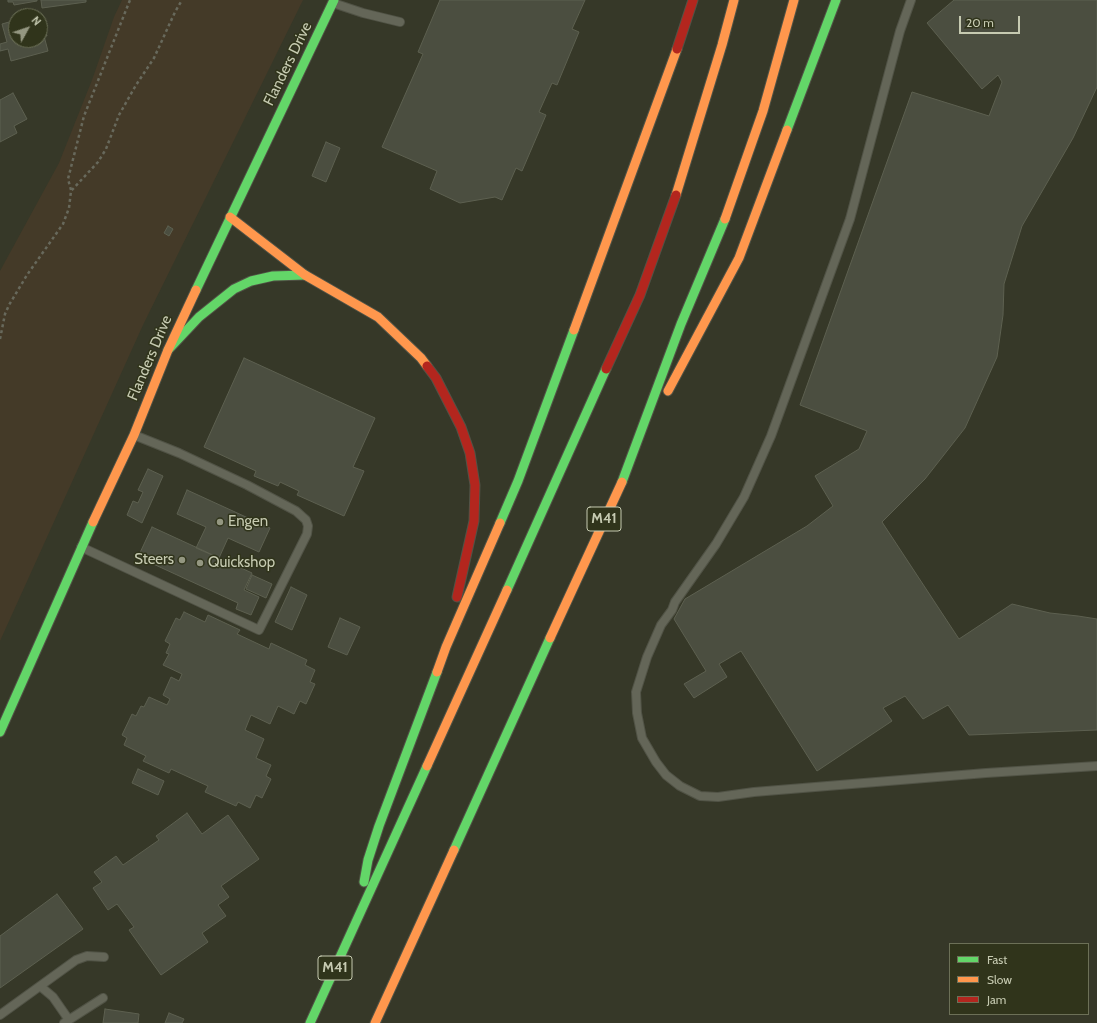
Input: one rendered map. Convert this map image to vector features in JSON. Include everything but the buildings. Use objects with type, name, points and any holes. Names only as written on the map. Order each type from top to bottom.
[{"type":"main road","points":[[361,914],[362,888],[378,826],[446,647],[518,481],[620,207],[693,0]]},
{"type":"main road","name":"M41","points":[[310,1023],[361,914],[640,295],[681,181],[734,0]]},
{"type":"main road","name":"M41","points":[[375,1023],[624,477],[681,324],[728,211],[763,111],[794,0]]},
{"type":"main road","points":[[624,477],[739,258],[836,0]]},
{"type":"main road","name":"Flanders Drive","points":[[0,732],[81,547],[134,435],[168,350],[334,2]]},
{"type":"main road","points":[[230,218],[305,275],[378,318],[396,332],[421,358],[436,378],[461,427],[470,453],[475,484],[474,521],[446,647]]},
{"type":"main road","points":[[168,350],[199,317],[234,289],[251,281],[273,276],[305,275]]},
{"type":"lane","points":[[911,0],[900,31],[850,219],[771,436],[744,497],[716,544],[675,602],[672,610],[661,625],[647,657],[636,692],[637,713],[642,738],[656,762],[666,775],[680,786],[700,796],[718,797],[754,792],[922,778],[1097,766]]},
{"type":"lane","points":[[334,2],[363,13],[400,22]]},
{"type":"lane","points":[[81,547],[260,630],[307,534],[308,526],[306,520],[296,511],[247,485],[179,453],[134,435]]},
{"type":"lane","points":[[0,1014],[76,960],[87,956],[104,957]]},
{"type":"lane","points":[[40,986],[53,997],[66,1022],[103,998]]},
{"type":"path","points":[[0,338],[5,314],[9,305],[27,275],[63,224],[69,208],[71,191],[68,179],[84,116],[130,0]]},
{"type":"path","points":[[71,191],[98,162],[106,149],[119,115],[136,85],[154,58],[182,0]]},
{"type":"shaded area","points":[[122,0],[303,0],[143,325],[0,641],[0,271],[59,163],[92,80],[114,17]]},
{"type":"traffic: fast","points":[[196,290],[334,0]]},
{"type":"traffic: fast","points":[[787,130],[836,0]]},
{"type":"traffic: fast","points":[[622,482],[681,324],[725,219]]},
{"type":"traffic: fast","points":[[168,350],[199,317],[234,289],[251,281],[273,276],[305,275]]},
{"type":"traffic: fast","points":[[500,523],[518,481],[574,330]]},
{"type":"traffic: fast","points":[[507,590],[606,369]]},
{"type":"traffic: fast","points":[[0,732],[93,522]]},
{"type":"traffic: fast","points":[[454,850],[550,638]]},
{"type":"traffic: fast","points":[[364,882],[368,860],[379,826],[437,672]]},
{"type":"traffic: fast","points":[[310,1023],[427,766]]},
{"type":"traffic: slow","points":[[676,195],[722,45],[734,0]]},
{"type":"traffic: slow","points":[[725,219],[763,111],[794,0]]},
{"type":"traffic: slow","points":[[574,330],[677,49]]},
{"type":"traffic: slow","points":[[668,391],[739,258],[787,130]]},
{"type":"traffic: slow","points":[[230,217],[305,275],[378,317],[421,358],[427,366]]},
{"type":"traffic: slow","points":[[93,522],[134,435],[168,350],[196,290]]},
{"type":"traffic: slow","points":[[550,638],[622,482]]},
{"type":"traffic: slow","points":[[437,672],[446,647],[500,523]]},
{"type":"traffic: slow","points":[[427,766],[507,590]]},
{"type":"traffic: slow","points":[[375,1023],[454,850]]},
{"type":"traffic: jam","points":[[677,49],[693,0]]},
{"type":"traffic: jam","points":[[606,369],[640,295],[676,195]]},
{"type":"traffic: jam","points":[[427,366],[436,378],[461,427],[470,453],[475,485],[474,521],[457,597]]},
{"type":"place","name":"Engen","points":[[220,522]]},
{"type":"place","name":"Steers","points":[[182,560]]},
{"type":"place","name":"Quickshop","points":[[200,563]]}]
